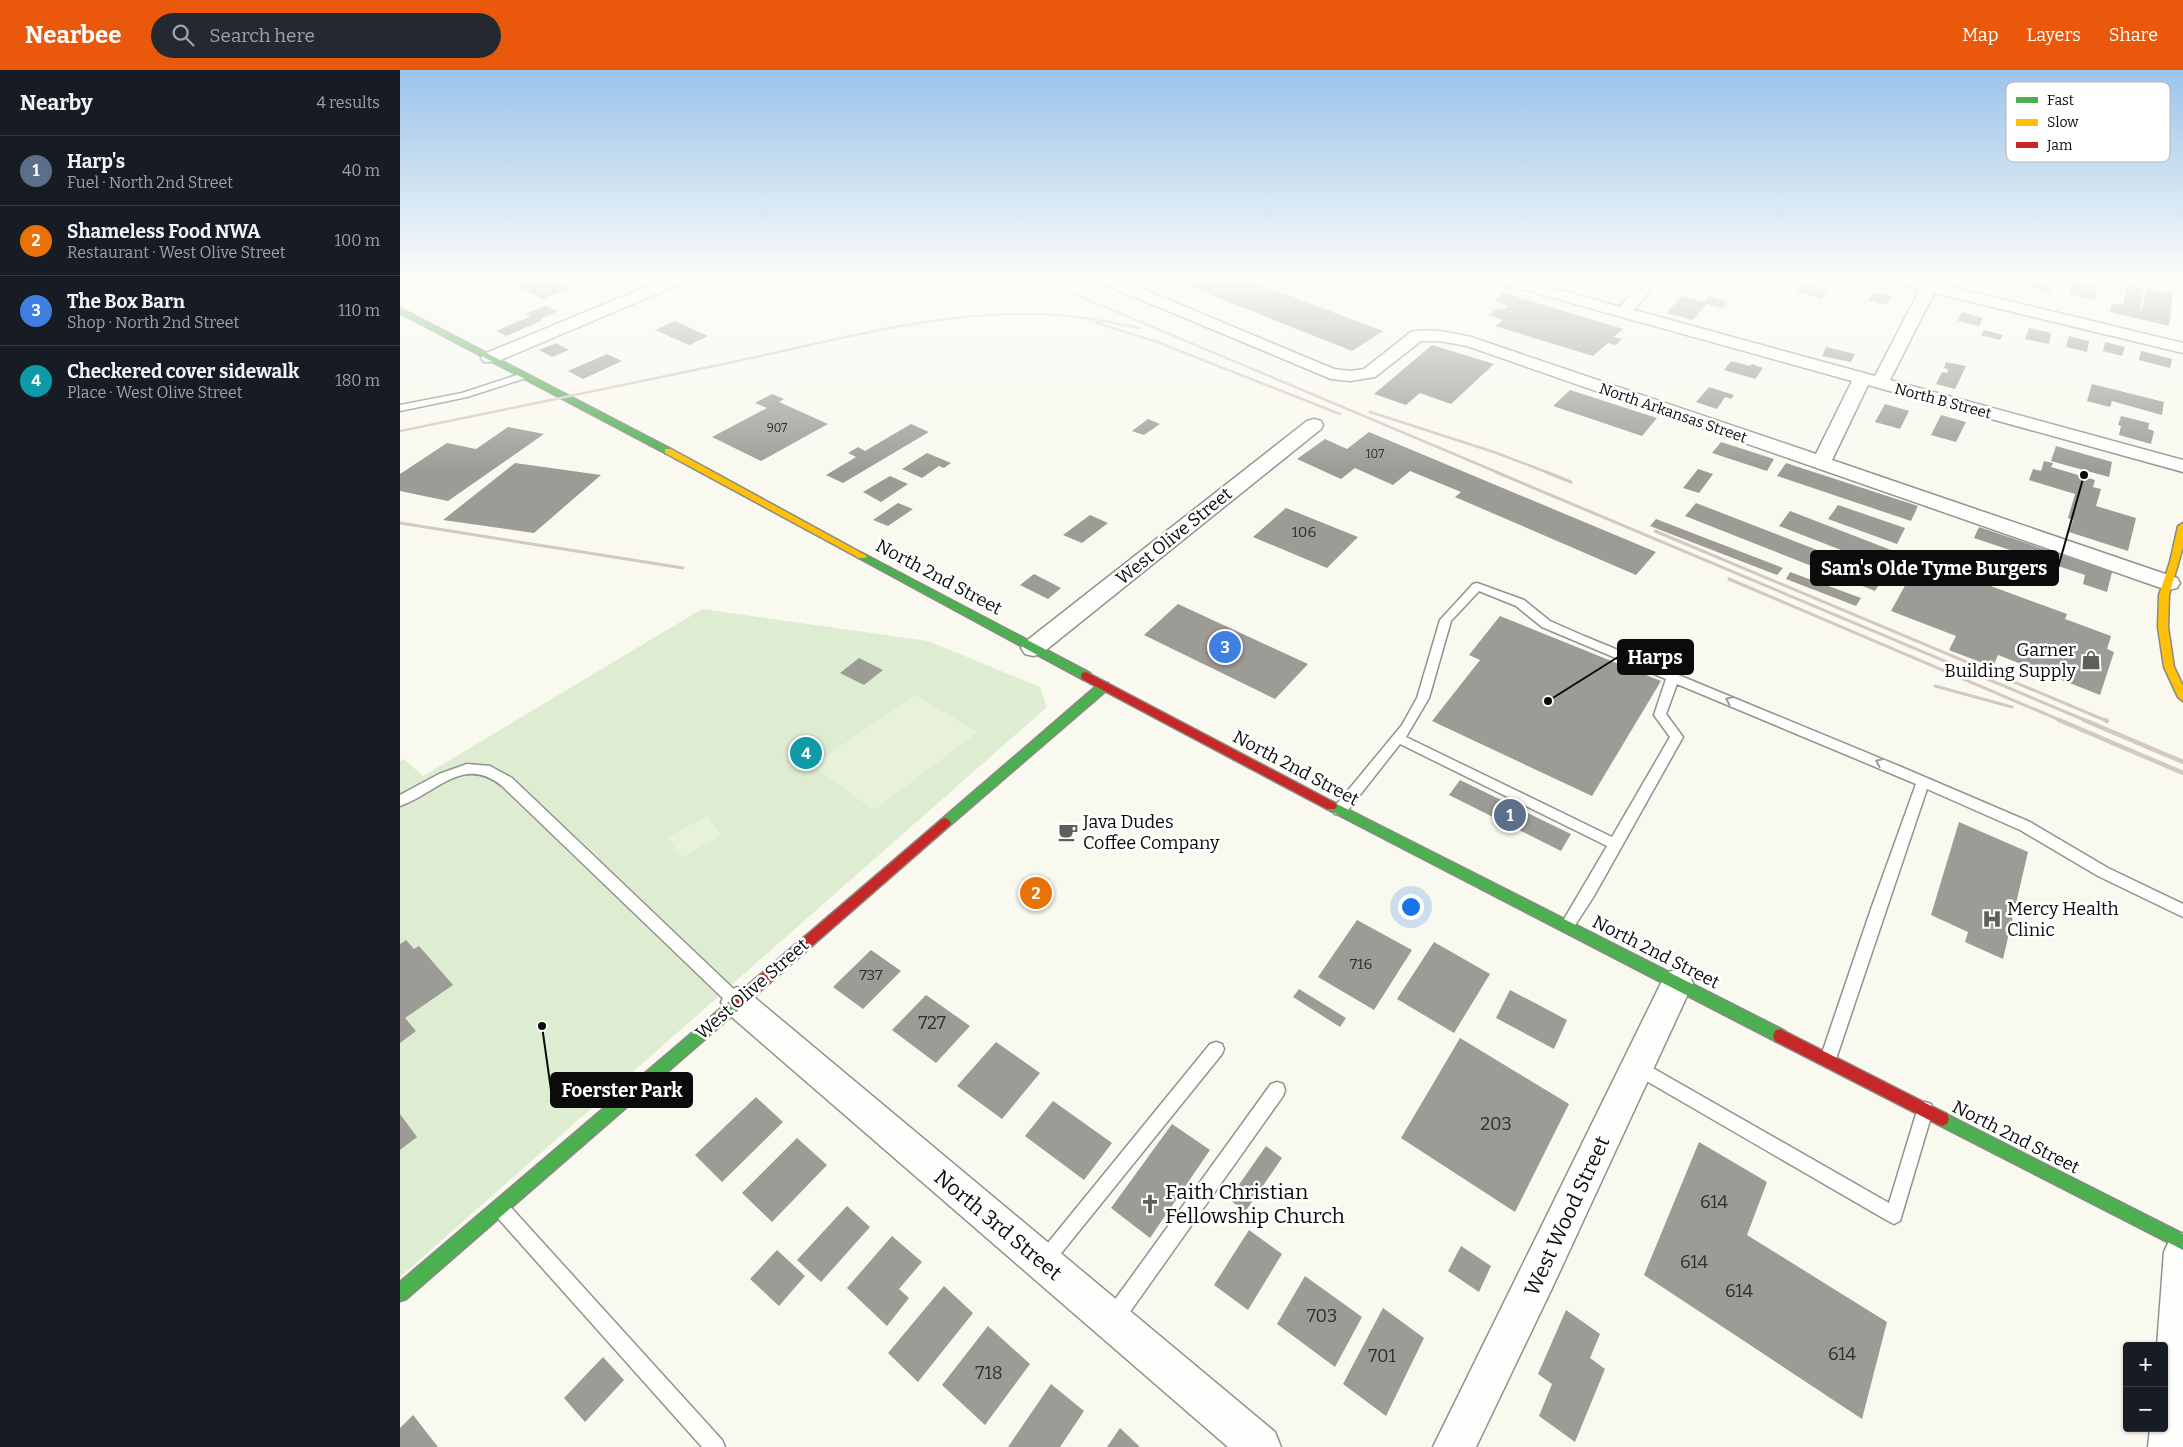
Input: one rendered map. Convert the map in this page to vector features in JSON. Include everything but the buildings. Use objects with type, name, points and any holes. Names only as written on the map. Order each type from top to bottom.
[{"type":"main road","name":"North 2nd Street","points":[[462,343],[1340,810],[2183,1242]]},
{"type":"main road","points":[[2183,526],[2176,572],[2164,595],[2163,627],[2169,667],[2183,697]]},
{"type":"main road","points":[[2169,667],[2183,673]]},
{"type":"main road","name":"West Olive Street","points":[[400,1293],[1104,686]]},
{"type":"street","points":[[490,358],[525,343]]},
{"type":"street","name":"North Arkansas Street","points":[[1259,343],[1331,374],[1350,376],[1369,373],[1408,343]]},
{"type":"street","name":"North Arkansas Street","points":[[1475,343],[1821,463],[2176,572]]},
{"type":"street","name":"North B Street","points":[[1736,343],[2183,466]]},
{"type":"street","points":[[1821,463],[1894,343]]},
{"type":"street","points":[[2163,343],[2183,348]]},
{"type":"street","name":"West Olive Street","points":[[1033,648],[1314,424]]},
{"type":"street","name":"West Wood Street","points":[[1454,1447],[1541,1271],[1677,983]]},
{"type":"street","name":"North 3rd Street","points":[[738,1002],[1260,1447]]},
{"type":"street","points":[[2169,1447],[2183,1252]]},
{"type":"lane","points":[[400,408],[464,395],[523,376]]},
{"type":"lane","points":[[1340,810],[1406,728],[1423,698],[1446,620],[1477,586],[1520,603],[1546,624],[1580,639],[2025,826],[2103,872],[2183,911]]},
{"type":"lane","points":[[1567,926],[1589,892],[1677,737],[1660,716],[1673,677]]},
{"type":"lane","points":[[1398,738],[1615,844]]},
{"type":"lane","points":[[400,802],[438,779],[461,770],[490,771],[507,782],[738,1002]]},
{"type":"lane","points":[[1828,1060],[1878,908],[1923,783]]},
{"type":"lane","points":[[1043,1263],[1216,1049]]},
{"type":"lane","points":[[1637,1067],[1894,1215],[1925,1110]]},
{"type":"lane","points":[[1112,1321],[1277,1090]]},
{"type":"lane","points":[[500,1207],[715,1447]]},
{"type":"green space","points":[[702,609],[928,641],[1040,687],[1047,707],[400,1277],[400,761],[404,759],[423,776]]},
{"type":"green space","points":[[915,695],[978,732],[874,810],[812,766]]},
{"type":"green space","points":[[708,815],[721,835],[681,858],[668,837]]},
{"type":"railway","points":[[400,431],[818,343]]},
{"type":"railway","points":[[1160,343],[1340,414]]},
{"type":"railway","points":[[1191,343],[1499,473]]},
{"type":"railway","points":[[1370,412],[1494,452],[1549,473]]},
{"type":"railway","points":[[1496,472],[2087,721]]},
{"type":"railway","points":[[1546,472],[1571,482]]},
{"type":"railway","points":[[400,523],[683,568]]},
{"type":"railway","points":[[1655,531],[2107,721],[2105,720]]},
{"type":"railway","points":[[1729,579],[2062,721]]},
{"type":"railway","points":[[1935,686],[2012,707]]},
{"type":"railway","points":[[2059,720],[2183,773]]},
{"type":"railway","points":[[2084,720],[2183,762]]},
{"type":"traffic: fast","points":[[463,343],[668,451]]},
{"type":"traffic: fast","points":[[862,556],[1086,676]]},
{"type":"traffic: fast","points":[[945,823],[1104,686]]},
{"type":"traffic: fast","points":[[1331,806],[1780,1036]]},
{"type":"traffic: fast","points":[[400,1293],[738,1002]]},
{"type":"traffic: fast","points":[[1942,1119],[2183,1242]]},
{"type":"traffic: slow","points":[[668,451],[862,556]]},
{"type":"traffic: slow","points":[[2183,526],[2175,562],[2164,595],[2163,627],[2169,667],[2183,697]]},
{"type":"traffic: jam","points":[[1086,676],[1331,806]]},
{"type":"traffic: jam","points":[[738,1002],[945,823]]},
{"type":"traffic: jam","points":[[1780,1036],[1942,1119]]},
{"type":"place","name":"Sam's Olde Tyme Burgers","points":[[2084,475]]},
{"type":"place","name":"The Box Barn","points":[[1225,647]]},
{"type":"place","name":"Garner Building Supply","points":[[2091,660]]},
{"type":"place","name":"Harps","points":[[1548,701]]},
{"type":"place","name":"Checkered cover sidewalk","points":[[806,753]]},
{"type":"place","name":"Harp's","points":[[1510,815]]},
{"type":"place","name":"Java Dudes Coffee Company","points":[[1068,832]]},
{"type":"place","name":"Shameless Food NWA","points":[[1036,893]]},
{"type":"place","name":"Mercy Health Clinic","points":[[1992,919]]},
{"type":"place","name":"Foerster Park","points":[[542,1026]]},
{"type":"place","name":"Faith Christian Fellowship Church","points":[[1150,1204]]}]
